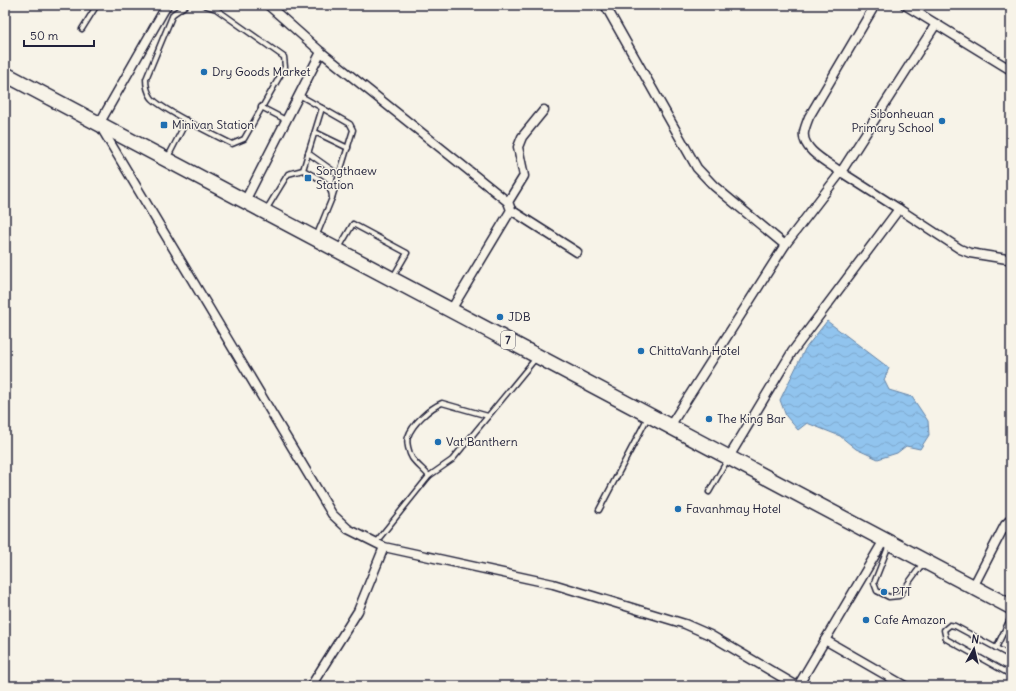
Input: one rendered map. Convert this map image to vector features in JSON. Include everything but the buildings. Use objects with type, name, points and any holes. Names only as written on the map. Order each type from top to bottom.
[{"type":"highway","name":"7","points":[[5,74],[1011,607]]},
{"type":"street","points":[[167,5],[98,124],[332,514],[348,529],[384,547],[554,584],[685,624],[710,635],[798,686],[887,541]]},
{"type":"street","points":[[268,5],[321,52],[508,202],[511,210],[577,252]]},
{"type":"street","points":[[605,5],[697,168],[714,186],[785,245]]},
{"type":"street","points":[[875,5],[809,117],[803,134],[806,145],[818,156],[841,172],[960,249],[1007,260],[1011,258]]},
{"type":"street","points":[[905,5],[1011,70]]},
{"type":"street","points":[[670,426],[785,245],[841,172],[936,24]]},
{"type":"street","points":[[245,201],[321,52]]},
{"type":"street","points":[[508,202],[524,176],[518,147],[522,137],[544,110]]},
{"type":"street","points":[[729,457],[792,352],[899,209]]},
{"type":"street","points":[[451,310],[511,210]]},
{"type":"street","points":[[973,587],[1005,525],[1011,519]]},
{"type":"street","points":[[310,686],[358,611],[384,547]]},
{"type":"street","points":[[825,640],[905,686]]},
{"type":"lane","points":[[82,29],[97,5]]},
{"type":"lane","points":[[186,5],[174,14],[146,79],[146,88],[151,98],[232,144],[244,139],[285,67],[284,57],[216,10],[204,5]]},
{"type":"lane","points":[[299,95],[352,127],[353,130],[332,198],[315,238]]},
{"type":"lane","points":[[261,107],[286,120]]},
{"type":"lane","points":[[303,170],[322,108]]},
{"type":"lane","points":[[166,160],[188,120]]},
{"type":"lane","points":[[315,132],[348,148]]},
{"type":"lane","points":[[308,152],[339,176]]},
{"type":"lane","points":[[265,212],[288,174],[303,170],[328,185],[332,198]]},
{"type":"lane","points":[[338,250],[353,224],[407,253],[392,279]]},
{"type":"lane","points":[[376,542],[429,476],[452,460],[538,356]]},
{"type":"lane","points":[[429,476],[412,458],[408,446],[408,437],[419,419],[435,406],[442,403],[488,416]]},
{"type":"lane","points":[[599,510],[649,415]]},
{"type":"lane","points":[[709,492],[729,457]]},
{"type":"lane","points":[[887,541],[874,583],[877,591],[889,597],[899,596],[925,561]]},
{"type":"lane","points":[[996,648],[1011,617]]},
{"type":"lane","points":[[1011,656],[955,626],[950,625],[944,630],[946,639],[1011,675]]},
{"type":"water","points":[[827,321],[889,368],[884,380],[889,390],[912,397],[928,421],[929,435],[920,449],[906,446],[897,453],[878,459],[856,449],[840,436],[807,423],[798,430],[786,416],[780,400],[805,349]]},
{"type":"place","name":"Dry Goods Market","points":[[204,72]]},
{"type":"place","name":"Sibonheuan Primary School","points":[[942,121]]},
{"type":"place","name":"Minivan Station","points":[[164,125]]},
{"type":"place","name":"Songthaew Station","points":[[308,178]]},
{"type":"place","name":"JDB","points":[[500,317]]},
{"type":"place","name":"ChittaVanh Hotel","points":[[641,351]]},
{"type":"place","name":"The King Bar","points":[[709,419]]},
{"type":"place","name":"Vat Banthern","points":[[438,442]]},
{"type":"place","name":"Favanhmay Hotel","points":[[678,509]]},
{"type":"place","name":"PTT","points":[[884,592]]},
{"type":"place","name":"Cafe Amazon","points":[[866,620]]}]
